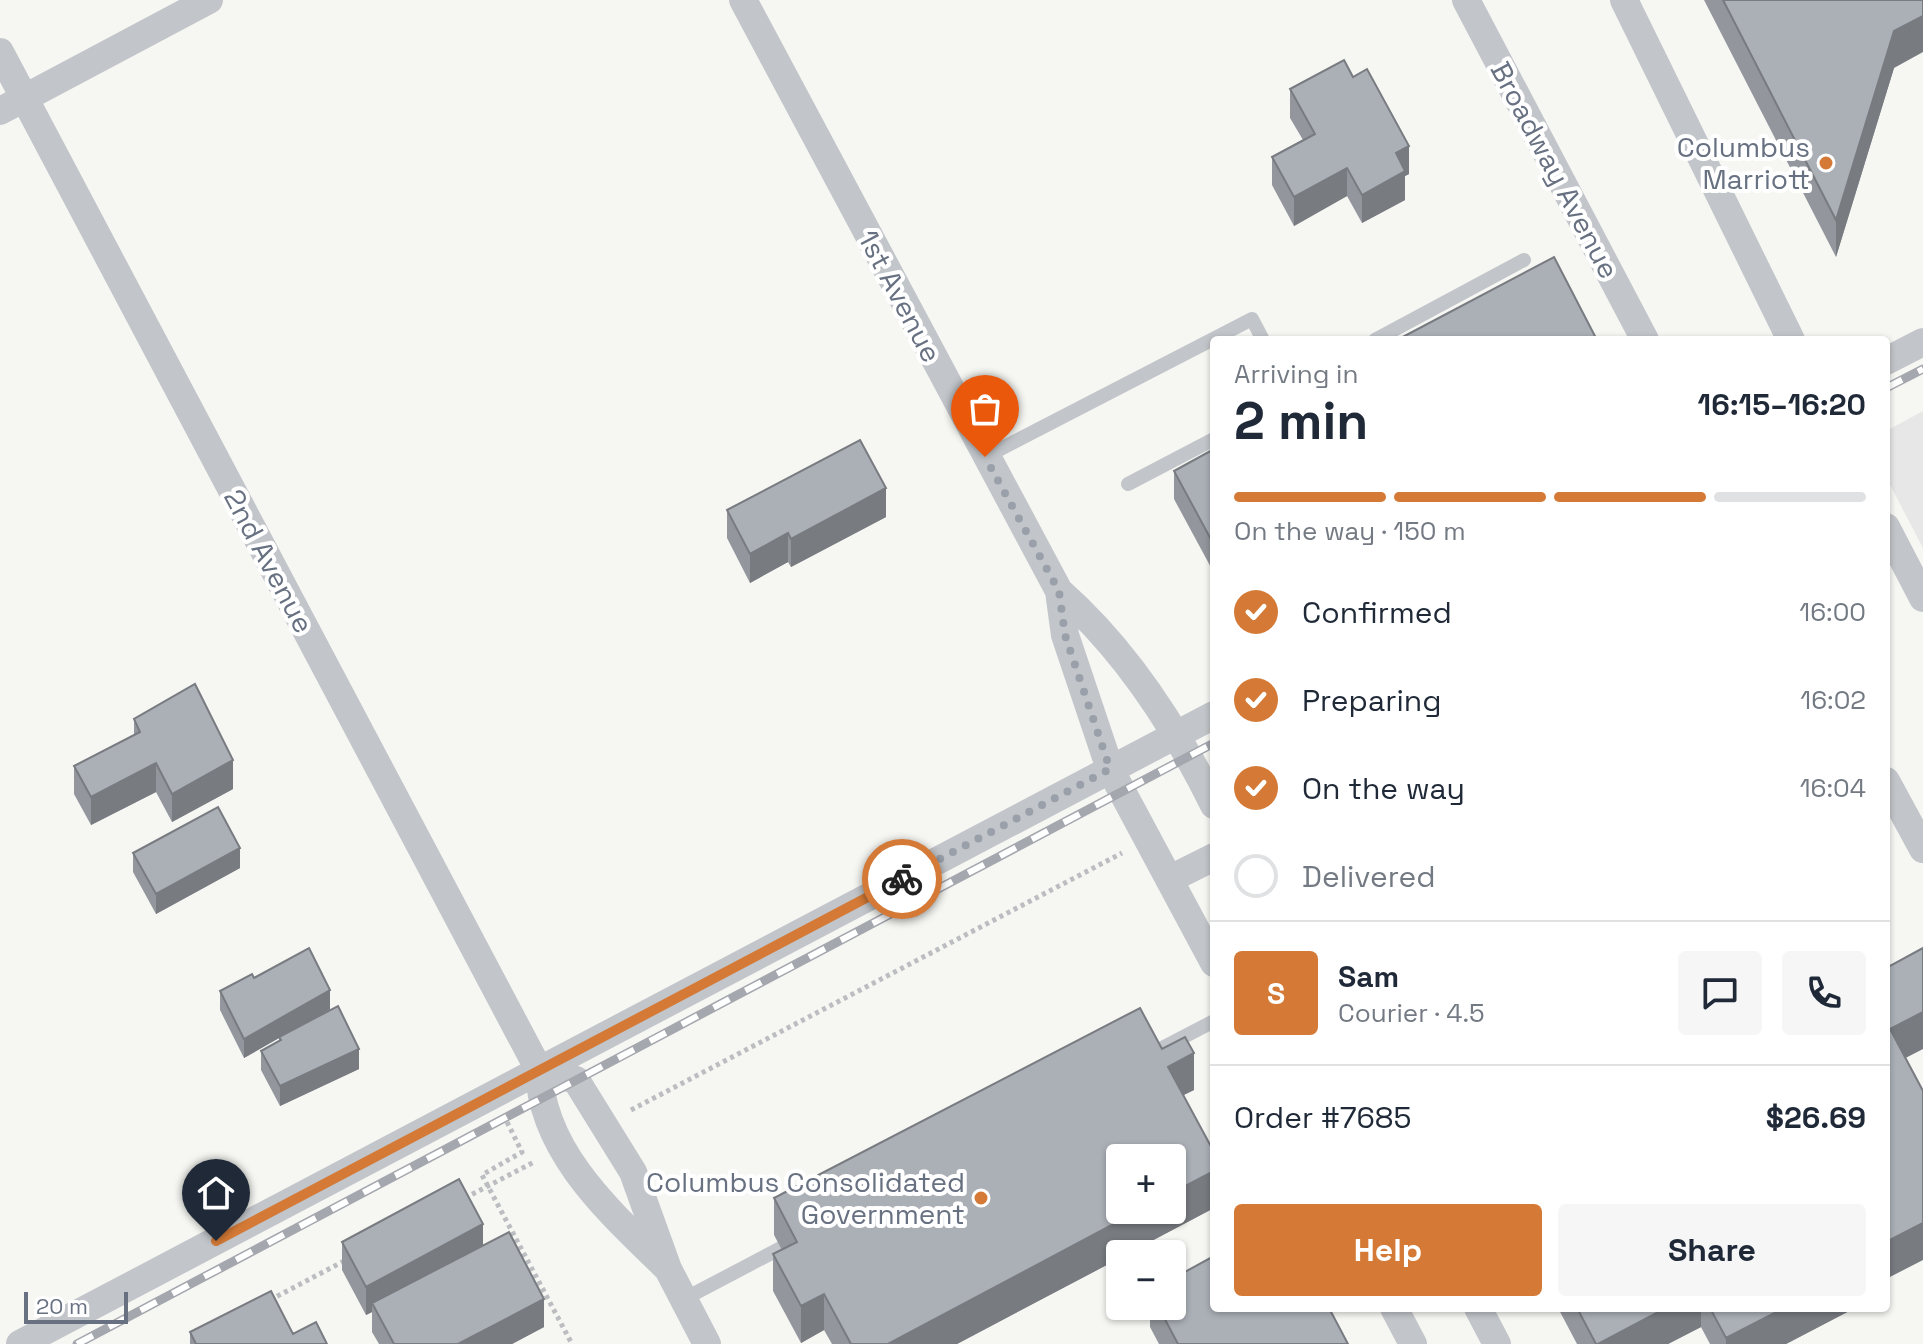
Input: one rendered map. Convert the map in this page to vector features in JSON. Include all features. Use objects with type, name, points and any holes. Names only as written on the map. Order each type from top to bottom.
[{"type":"street","points":[[12,104],[209,0]]},
{"type":"street","name":"1st Avenue","points":[[743,0],[1059,591],[1089,618],[1179,734],[1210,797]]},
{"type":"street","name":"Broadway Avenue","points":[[1466,0],[1643,336]]},
{"type":"street","points":[[1624,0],[1789,336]]},
{"type":"street","name":"2nd Avenue","points":[[0,52],[12,104],[539,1070],[540,1098],[563,1146],[594,1196],[668,1269]]},
{"type":"street","points":[[1890,359],[1923,342]]},
{"type":"street","points":[[1895,560],[1923,598]]},
{"type":"street","name":"1st Avenue","points":[[1059,591],[1065,635],[1110,769],[1210,955]]},
{"type":"street","points":[[20,1344],[1210,717]]},
{"type":"street","points":[[1890,788],[1923,849]]},
{"type":"street","points":[[1170,879],[1210,859]]},
{"type":"street","name":"2nd Avenue","points":[[539,1070],[576,1080],[606,1123],[633,1172],[668,1269],[707,1344]]},
{"type":"street","points":[[1396,1312],[1413,1344]]},
{"type":"street","points":[[1480,1312],[1497,1344]]},
{"type":"lane","points":[[1382,336],[1524,260]]},
{"type":"lane","points":[[1219,336],[1252,319],[1261,336]]},
{"type":"lane","points":[[985,457],[1210,341]]},
{"type":"lane","points":[[1128,484],[1210,441]]},
{"type":"lane","points":[[1146,1056],[1210,1023]]},
{"type":"lane","points":[[684,1299],[781,1248]]},
{"type":"path","points":[[606,1123],[1147,839]]},
{"type":"path","points":[[493,1095],[522,1152],[482,1175],[572,1344]]},
{"type":"path","points":[[460,1200],[563,1146]]},
{"type":"path","points":[[267,1301],[350,1258]]},
{"type":"shaded area","points":[[1923,411],[1923,548],[1890,485],[1890,429]]},
{"type":"building","name":"Columbus Marriott","points":[[1723,0],[1923,0],[1923,16],[1894,31],[1836,220]]},
{"type":"building","points":[[1344,60],[1353,77],[1367,69],[1409,146],[1396,153],[1405,171],[1362,195],[1347,168],[1294,197],[1272,157],[1315,134],[1290,89]]},
{"type":"building","points":[[1554,257],[1595,336],[1405,336]]},
{"type":"building","points":[[860,440],[886,488],[791,539],[788,533],[750,554],[727,510]]},
{"type":"building","points":[[1210,451],[1210,538],[1174,471]]},
{"type":"building","points":[[195,684],[233,760],[172,794],[156,763],[91,797],[74,766],[140,732],[134,719]]},
{"type":"building","points":[[218,807],[240,848],[156,894],[133,853]]},
{"type":"building","points":[[309,948],[330,990],[244,1039],[220,991],[252,974],[254,978]]},
{"type":"building","points":[[1923,948],[1923,1012],[1890,1029],[1890,966]]},
{"type":"building","points":[[338,1006],[359,1049],[280,1086],[261,1051],[281,1040],[279,1037]]},
{"type":"building","name":"Columbus Consolidated Government","points":[[1140,1008],[1162,1049],[1185,1037],[1194,1053],[1168,1067],[1210,1145],[1210,1173],[1186,1186],[1186,1144],[1106,1144],[1106,1224],[1114,1224],[888,1344],[851,1344],[824,1294],[801,1306],[773,1254],[797,1242],[774,1198]]},
{"type":"building","points":[[1890,1029],[1923,1091],[1923,1223],[1890,1240]]},
{"type":"building","points":[[459,1179],[483,1224],[366,1287],[342,1242]]},
{"type":"building","points":[[509,1232],[544,1299],[458,1344],[394,1344],[372,1303]]},
{"type":"building","points":[[1210,1258],[1210,1312],[1331,1312],[1348,1344],[1178,1344],[1165,1320],[1186,1320],[1186,1271]]},
{"type":"building","points":[[271,1291],[293,1334],[316,1322],[327,1344],[196,1344],[190,1332]]},
{"type":"building","points":[[1579,1312],[1658,1312],[1598,1344]]},
{"type":"building","points":[[1712,1312],[1776,1312],[1726,1338]]},
{"type":"railway","points":[[1890,386],[1923,369]]},
{"type":"railway","points":[[77,1344],[1210,745]]},
{"type":"way so far","points":[[902,879],[1110,769],[1065,635],[1059,591],[985,457]]},
{"type":"place","name":"Columbus Marriott","points":[[1826,163]]},
{"type":"place","name":"Columbus Consolidated Government","points":[[981,1198]]},
{"type":"route","points":[[216,1241],[902,879]]}]
